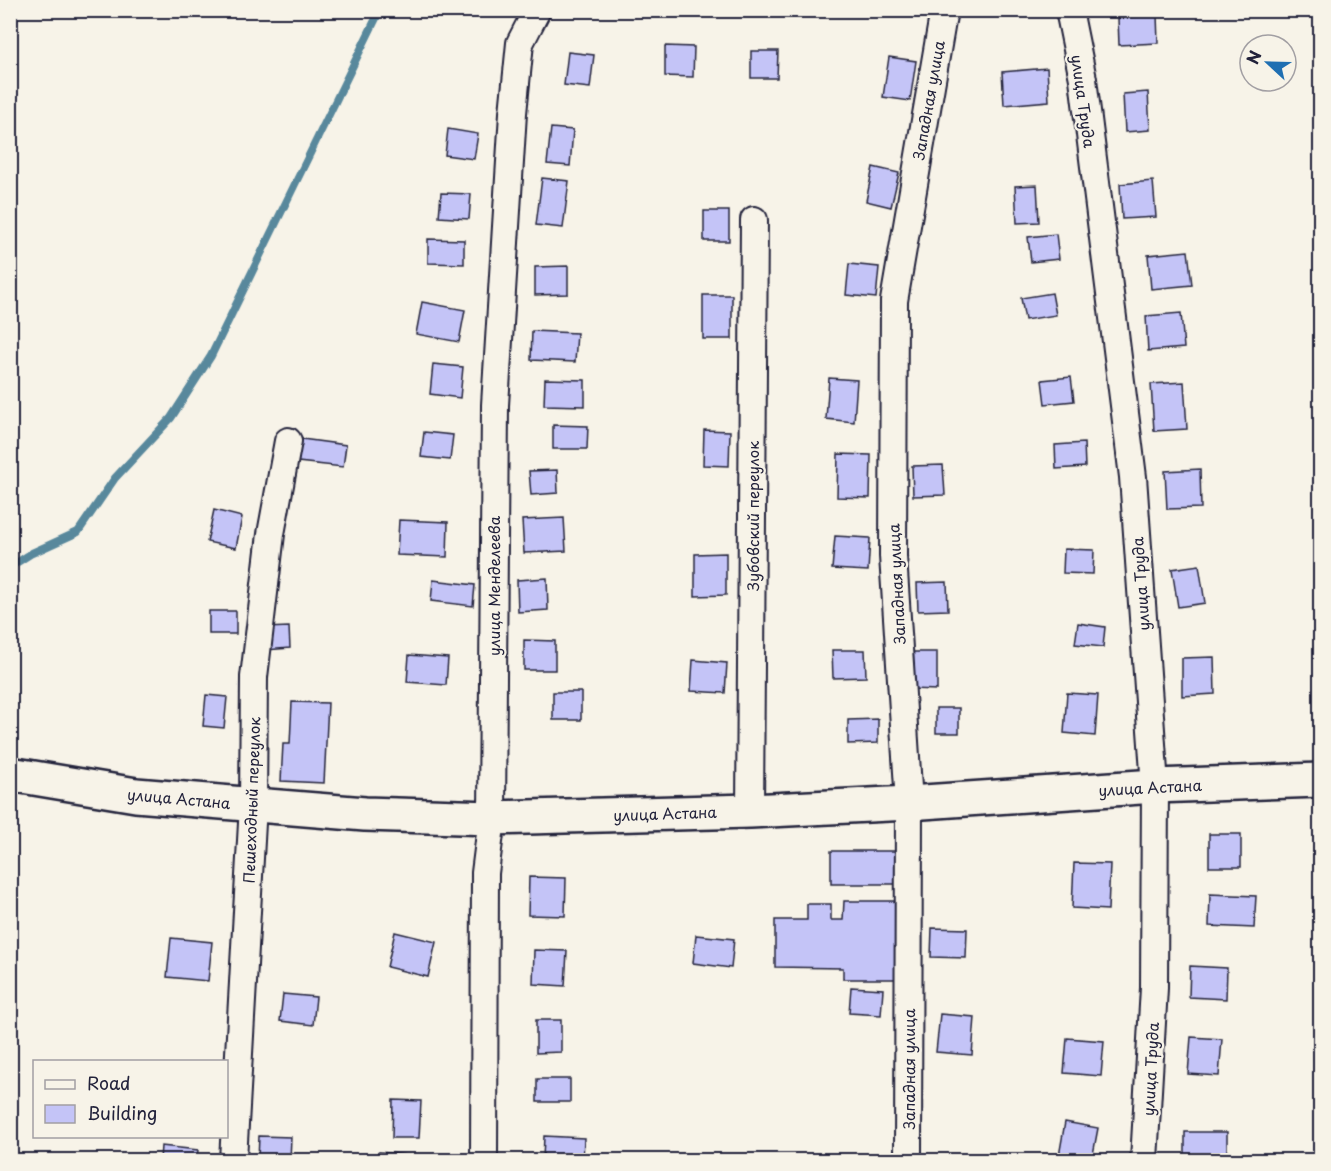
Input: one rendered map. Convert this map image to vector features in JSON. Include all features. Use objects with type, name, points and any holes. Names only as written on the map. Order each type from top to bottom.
[{"type":"street","name":"Западная улица","points":[[908,1161],[909,803],[892,556],[894,301],[944,10]]},
{"type":"street","name":"улица Труда","points":[[1069,10],[1083,79],[1133,477],[1155,786],[1154,987],[1144,1161]]},
{"type":"street","name":"улица Менделеева","points":[[484,1161],[485,873],[492,818],[495,405],[520,43],[535,13]]},
{"type":"street","name":"Зубовский переулок","points":[[750,811],[754,220]]},
{"type":"street","name":"Пешеходный переулок","points":[[233,1161],[253,805],[254,677],[271,534],[288,441]]},
{"type":"street","name":"улица Астана","points":[[10,774],[136,795],[365,814],[492,818],[750,811],[909,803],[1155,786],[1320,780]]},
{"type":"building","points":[[1157,15],[1158,43],[1119,45],[1118,18]]},
{"type":"building","points":[[665,46],[694,47],[693,77],[665,76]]},
{"type":"building","points":[[751,51],[778,51],[777,78],[751,78]]},
{"type":"building","points":[[568,52],[594,55],[590,88],[564,85]]},
{"type":"building","points":[[889,57],[916,61],[910,101],[883,97]]},
{"type":"building","points":[[1047,68],[1049,101],[1004,105],[1002,72]]},
{"type":"building","points":[[1148,92],[1150,130],[1125,132],[1123,94]]},
{"type":"building","points":[[551,128],[573,130],[570,166],[547,164]]},
{"type":"building","points":[[448,129],[478,134],[474,159],[445,155]]},
{"type":"building","points":[[873,167],[899,173],[891,207],[866,201]]},
{"type":"building","points":[[542,178],[569,181],[563,228],[536,225]]},
{"type":"building","points":[[1153,181],[1156,217],[1122,219],[1120,184]]},
{"type":"building","points":[[1037,185],[1039,222],[1017,223],[1015,186]]},
{"type":"building","points":[[441,193],[471,194],[469,219],[439,217]]},
{"type":"building","points":[[704,211],[729,211],[729,241],[704,241]]},
{"type":"building","points":[[1056,234],[1059,259],[1031,262],[1028,237]]},
{"type":"building","points":[[428,239],[464,240],[464,264],[428,263]]},
{"type":"building","points":[[1188,251],[1192,285],[1151,289],[1148,255]]},
{"type":"building","points":[[849,264],[879,267],[876,298],[846,295]]},
{"type":"building","points":[[568,266],[568,294],[535,295],[535,267]]},
{"type":"building","points":[[1052,293],[1056,315],[1025,320],[1021,298]]},
{"type":"building","points":[[703,295],[732,295],[732,339],[703,339]]},
{"type":"building","points":[[422,302],[465,310],[459,342],[416,334]]},
{"type":"building","points":[[1181,313],[1184,348],[1148,351],[1146,316]]},
{"type":"building","points":[[532,331],[577,333],[575,362],[531,360]]},
{"type":"building","points":[[433,364],[463,367],[460,398],[430,394]]},
{"type":"building","points":[[1071,377],[1074,401],[1045,404],[1042,380]]},
{"type":"building","points":[[829,378],[857,380],[854,422],[826,419]]},
{"type":"building","points":[[545,379],[585,380],[585,406],[544,405]]},
{"type":"building","points":[[1184,382],[1187,429],[1154,431],[1151,384]]},
{"type":"building","points":[[553,425],[588,426],[587,449],[553,449]]},
{"type":"building","points":[[704,430],[730,431],[729,466],[703,465]]},
{"type":"building","points":[[424,432],[453,435],[450,460],[421,457]]},
{"type":"building","points":[[302,439],[346,445],[343,467],[298,462]]},
{"type":"building","points":[[1084,443],[1085,467],[1056,469],[1055,445]]},
{"type":"building","points":[[838,454],[871,455],[870,498],[837,497]]},
{"type":"building","points":[[943,465],[945,495],[913,496],[912,466]]},
{"type":"building","points":[[1200,469],[1201,508],[1167,509],[1165,471]]},
{"type":"building","points":[[557,470],[558,493],[531,495],[529,471]]},
{"type":"building","points":[[214,510],[242,517],[236,548],[207,542]]},
{"type":"building","points":[[564,518],[566,551],[524,553],[522,520]]},
{"type":"building","points":[[399,520],[448,522],[447,557],[397,555]]},
{"type":"building","points":[[835,536],[870,538],[868,571],[832,569]]},
{"type":"building","points":[[1064,549],[1094,550],[1093,574],[1063,573]]},
{"type":"building","points":[[726,553],[726,595],[695,596],[695,554]]},
{"type":"building","points":[[1199,565],[1205,603],[1178,607],[1172,569]]},
{"type":"building","points":[[547,578],[548,610],[518,612],[517,580]]},
{"type":"building","points":[[433,580],[475,585],[473,606],[431,601]]},
{"type":"building","points":[[947,582],[948,610],[918,611],[917,583]]},
{"type":"building","points":[[209,611],[236,611],[236,634],[209,634]]},
{"type":"building","points":[[1078,623],[1105,627],[1103,647],[1075,644]]},
{"type":"building","points":[[289,627],[290,648],[266,650],[265,628]]},
{"type":"building","points":[[524,640],[555,641],[555,670],[524,670]]},
{"type":"building","points":[[832,650],[865,650],[866,677],[833,678]]},
{"type":"building","points":[[911,652],[937,652],[937,690],[911,689]]},
{"type":"building","points":[[409,655],[448,658],[446,685],[407,682]]},
{"type":"building","points":[[1214,657],[1215,694],[1182,696],[1182,658]]},
{"type":"building","points":[[693,660],[727,663],[725,693],[691,691]]},
{"type":"building","points":[[553,692],[581,692],[581,720],[553,720]]},
{"type":"building","points":[[1067,693],[1098,695],[1095,736],[1064,733]]},
{"type":"building","points":[[206,695],[227,697],[224,728],[203,726]]},
{"type":"building","points":[[292,702],[328,703],[324,783],[281,781],[283,744],[290,744]]},
{"type":"building","points":[[936,708],[959,708],[959,733],[936,733]]},
{"type":"building","points":[[878,719],[878,743],[848,744],[848,720]]},
{"type":"building","points":[[1209,834],[1241,834],[1241,867],[1209,867]]},
{"type":"building","points":[[831,851],[895,851],[895,884],[831,884]]},
{"type":"building","points":[[1074,863],[1110,864],[1108,910],[1072,908]]},
{"type":"building","points":[[529,877],[566,878],[565,916],[528,915]]},
{"type":"building","points":[[1210,894],[1256,896],[1254,928],[1209,926]]},
{"type":"building","points":[[844,901],[896,901],[896,979],[843,979],[843,968],[775,967],[775,920],[807,920],[807,904],[831,904],[831,920],[843,920]]},
{"type":"building","points":[[932,928],[967,929],[966,958],[931,957]]},
{"type":"building","points":[[395,932],[436,942],[428,977],[387,967]]},
{"type":"building","points":[[696,935],[734,939],[731,968],[693,963]]},
{"type":"building","points":[[171,938],[212,942],[208,981],[167,977]]},
{"type":"building","points":[[534,950],[567,951],[565,986],[533,984]]},
{"type":"building","points":[[1190,966],[1227,968],[1226,999],[1189,997]]},
{"type":"building","points":[[851,987],[883,989],[881,1015],[849,1013]]},
{"type":"building","points":[[283,994],[316,997],[313,1025],[280,1021]]},
{"type":"building","points":[[940,1014],[975,1017],[972,1055],[936,1052]]},
{"type":"building","points":[[536,1020],[561,1020],[561,1052],[536,1053]]},
{"type":"building","points":[[1191,1037],[1222,1039],[1219,1076],[1188,1074]]},
{"type":"building","points":[[1067,1038],[1104,1041],[1101,1076],[1064,1073]]},
{"type":"building","points":[[537,1079],[570,1079],[570,1102],[537,1102]]},
{"type":"building","points":[[393,1100],[421,1101],[419,1138],[392,1138]]},
{"type":"building","points":[[1065,1122],[1098,1128],[1092,1160],[1059,1156]]},
{"type":"building","points":[[1185,1132],[1227,1132],[1227,1160],[1185,1160]]},
{"type":"building","points":[[259,1136],[291,1137],[290,1160],[258,1160]]},
{"type":"building","points":[[544,1136],[584,1138],[583,1160],[543,1160]]},
{"type":"building","points":[[161,1146],[198,1150],[197,1160],[160,1160]]},
{"type":"building","points":[[379,1152],[427,1157],[427,1160],[378,1160]]},
{"type":"building","points":[[963,1155],[963,1160],[927,1160],[927,1156]]},
{"type":"waterway","points":[[10,567],[32,553],[78,532],[115,478],[171,418],[211,356],[380,10]]}]
